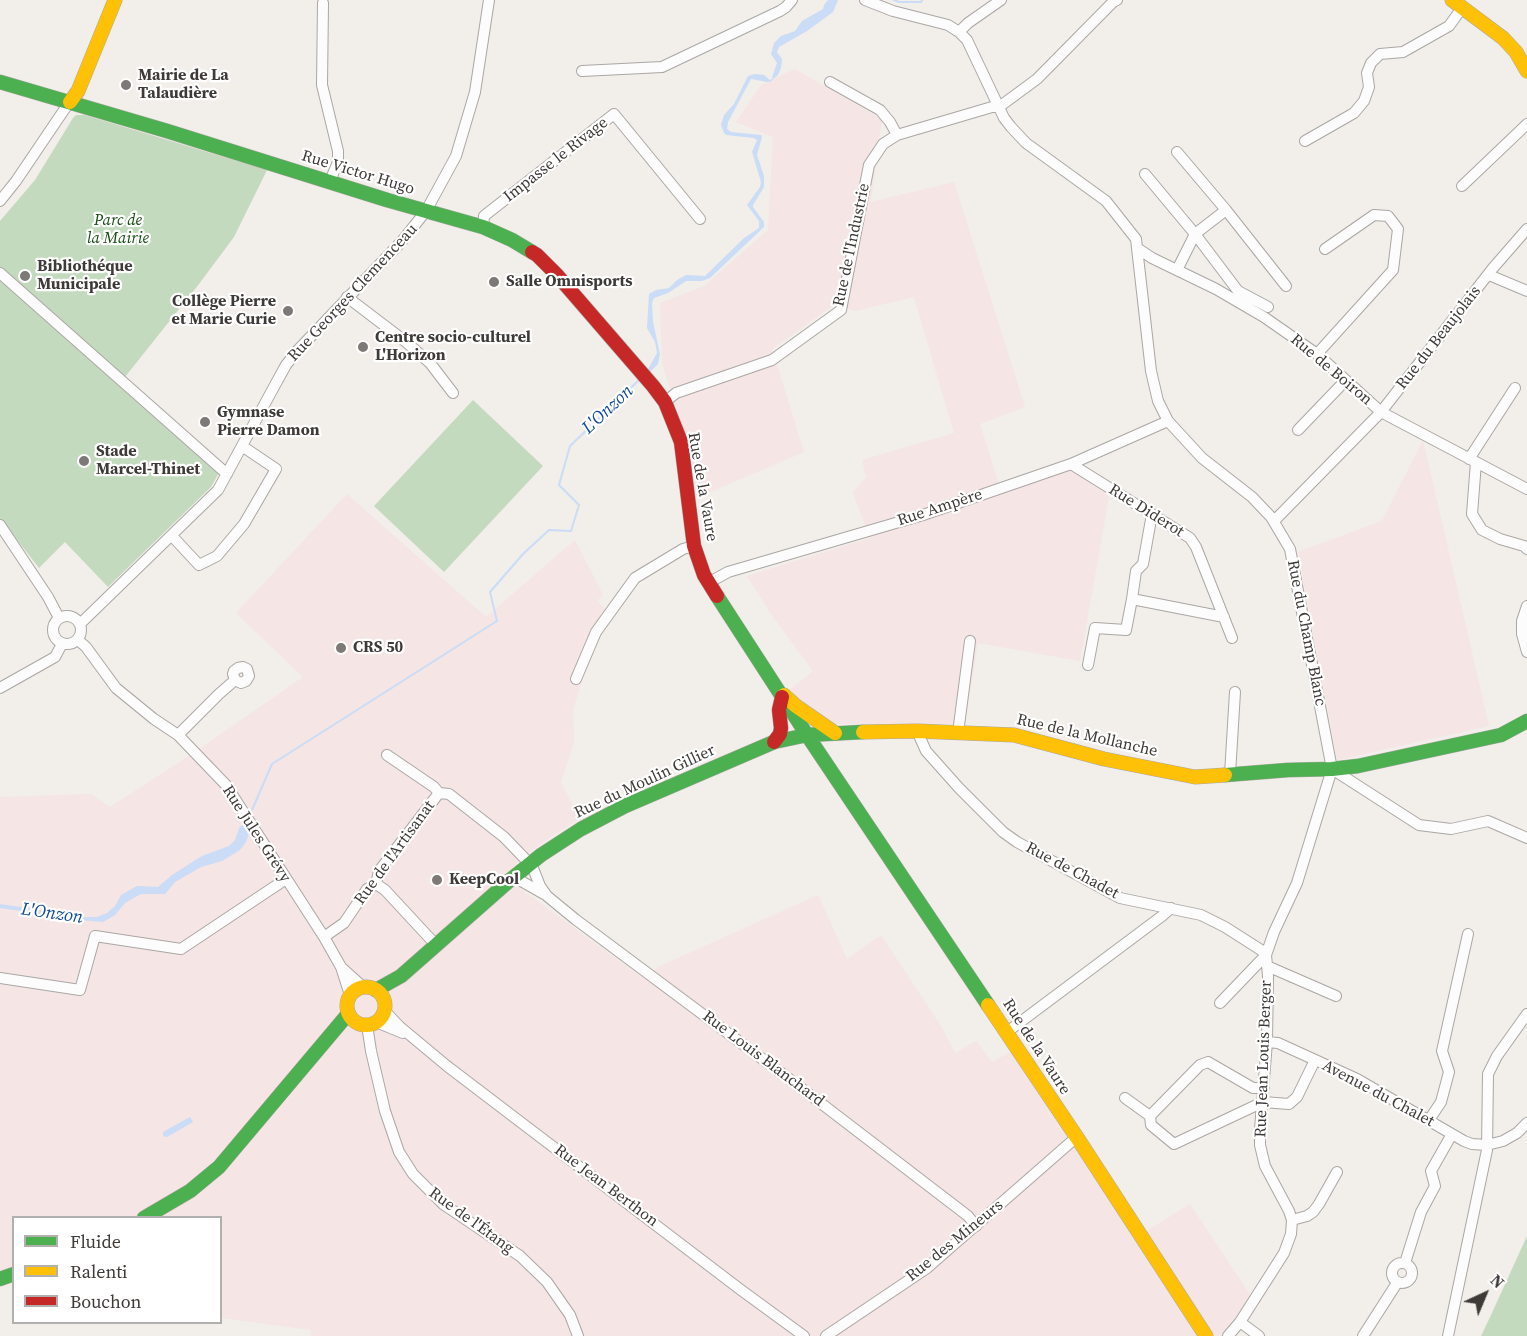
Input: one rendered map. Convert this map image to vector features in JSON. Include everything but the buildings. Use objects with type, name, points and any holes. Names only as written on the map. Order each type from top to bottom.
[{"type":"main road","points":[[70,102],[78,91],[115,0]]},
{"type":"main road","points":[[1457,4],[1503,38],[1516,52],[1527,71]]},
{"type":"main road","name":"Rue Victor Hugo","points":[[0,82],[483,227],[512,240],[537,255],[557,275],[651,383]]},
{"type":"main road","name":"Rue de la Vaure","points":[[651,383],[665,402],[681,442],[694,546],[708,584],[1078,1139],[1206,1336]]},
{"type":"main road","points":[[780,693],[781,728],[777,742],[820,754]]},
{"type":"main road","name":"Rue de la Vaure","points":[[780,693],[835,733]]},
{"type":"main road","name":"Rue de la Mollanche","points":[[807,735],[917,731],[1014,735],[1104,759],[1196,777],[1332,769],[1366,764],[1501,735],[1527,721]]},
{"type":"main road","name":"Rue du Moulin Gillier","points":[[147,1216],[190,1191],[219,1167],[289,1086],[347,1031],[367,1007],[530,863],[581,829],[625,806],[777,742],[807,735]]},
{"type":"street","name":"Rue Georges Clemenceau","points":[[80,624],[218,490],[286,365],[347,297],[402,241],[426,211],[456,156],[475,93],[489,0]]},
{"type":"street","points":[[582,72],[662,67],[780,11],[792,0]]},
{"type":"street","points":[[865,0],[893,11],[948,25],[959,32],[1001,0]]},
{"type":"street","points":[[999,107],[1037,79],[1117,0]]},
{"type":"street","points":[[323,3],[322,85],[338,151],[338,162],[330,181]]},
{"type":"street","points":[[1305,141],[1354,113],[1364,100],[1369,87],[1367,73],[1371,63],[1380,54],[1403,52],[1449,26],[1457,4]]},
{"type":"street","name":"Rue du Champ Blanc","points":[[959,32],[967,40],[1004,118],[1026,143],[1106,201],[1136,239],[1151,371],[1158,401],[1168,421],[1202,458],[1252,497],[1274,521],[1290,549],[1332,769]]},
{"type":"street","points":[[830,82],[880,111],[890,122],[897,135]]},
{"type":"street","points":[[0,201],[16,182],[70,102]]},
{"type":"street","name":"Rue de l'Industrie","points":[[665,402],[675,393],[772,360],[841,310],[869,165],[883,144],[897,135],[992,107],[999,107]]},
{"type":"street","name":"Impasse le Rivage","points":[[483,227],[484,216],[614,114],[700,219]]},
{"type":"street","points":[[1462,186],[1527,124]]},
{"type":"street","points":[[1177,152],[1286,286]]},
{"type":"street","points":[[1144,174],[1195,234],[1238,291],[1268,307]]},
{"type":"street","points":[[1177,270],[1195,234],[1226,210]]},
{"type":"street","points":[[1317,354],[1393,270],[1398,229],[1388,216],[1374,215],[1325,249]]},
{"type":"street","name":"Rue du Beaujolais","points":[[1274,521],[1381,412],[1493,268],[1527,230]]},
{"type":"street","name":"Rue de Boiron","points":[[1137,248],[1264,317],[1317,354],[1381,412],[1527,489]]},
{"type":"street","points":[[0,273],[227,474]]},
{"type":"street","points":[[1489,275],[1527,291]]},
{"type":"street","points":[[347,297],[430,363],[453,393]]},
{"type":"street","points":[[1298,430],[1346,380]]},
{"type":"street","points":[[1515,388],[1473,461],[1472,514],[1482,530],[1527,549]]},
{"type":"street","name":"Rue Ampère","points":[[708,584],[728,572],[923,515],[1071,464],[1168,421]]},
{"type":"street","points":[[171,536],[199,565],[217,556],[244,524],[276,469],[243,446]]},
{"type":"street","name":"Rue Diderot","points":[[1071,464],[1191,538],[1232,638]]},
{"type":"street","points":[[1088,665],[1095,628],[1126,630],[1136,571],[1143,564],[1152,514]]},
{"type":"street","points":[[0,525],[48,597],[59,618]]},
{"type":"street","points":[[576,679],[596,632],[635,578],[683,549],[694,546]]},
{"type":"street","points":[[1132,599],[1224,617]]},
{"type":"street","points":[[1527,606],[1522,621],[1522,634],[1527,652]]},
{"type":"street","points":[[69,615],[78,620],[80,624],[81,635],[74,643],[62,644],[53,632],[53,626],[59,618],[69,615]]},
{"type":"street","name":"Rue Jules Grévy","points":[[78,640],[86,647],[116,688],[178,735],[226,785],[367,1007]]},
{"type":"street","points":[[958,733],[970,641]]},
{"type":"street","points":[[0,688],[56,657],[62,644]]},
{"type":"street","points":[[178,735],[235,680]]},
{"type":"street","points":[[1230,774],[1235,692]]},
{"type":"street","name":"Rue de Chadet","points":[[917,731],[926,751],[959,788],[1003,832],[1017,842],[1120,898],[1201,915],[1261,950],[1266,961],[1336,996]]},
{"type":"street","name":"Rue de l'Artisanat","points":[[387,755],[434,787],[439,793],[449,794],[504,837],[530,863]]},
{"type":"street","points":[[1332,769],[1419,825],[1451,829],[1488,821],[1527,838]]},
{"type":"street","name":"Rue Jean Louis Berger","points":[[1292,1220],[1265,1166],[1260,1145],[1267,1042],[1266,961],[1274,932],[1297,883],[1332,769]]},
{"type":"street","name":"Rue de l'Artisanat","points":[[324,937],[344,923],[367,889],[376,884],[379,871],[439,793]]},
{"type":"street","name":"Rue Louis Blanchard","points":[[530,863],[547,896]]},
{"type":"street","name":"Rue Louis Blanchard","points":[[514,877],[547,896],[792,1081],[968,1216],[976,1226]]},
{"type":"street","points":[[0,978],[80,990],[95,936],[181,949],[286,879]]},
{"type":"street","points":[[376,884],[385,890],[436,945]]},
{"type":"street","points":[[1007,1032],[1172,908]]},
{"type":"street","points":[[1430,1120],[1441,1102],[1449,1072],[1442,1051],[1468,934]]},
{"type":"street","points":[[1220,1003],[1266,961]]},
{"type":"street","name":"Rue Jean Berthon","points":[[367,1007],[409,1035],[491,1100],[804,1336]]},
{"type":"street","name":"Rue de l'Étang","points":[[367,1007],[385,1111],[399,1152],[413,1174],[442,1203],[520,1256],[547,1282],[570,1316],[578,1336]]},
{"type":"street","points":[[1448,1336],[1484,1167],[1487,1145],[1488,1074],[1497,1056],[1527,1014]]},
{"type":"street","name":"Avenue du Chalet","points":[[1267,1042],[1278,1043],[1357,1079],[1472,1144],[1487,1145]]},
{"type":"street","points":[[1125,1098],[1150,1116],[1151,1125],[1174,1144],[1263,1102],[1284,1104],[1294,1101],[1315,1060]]},
{"type":"street","points":[[1150,1116],[1200,1065],[1208,1062],[1253,1088],[1264,1088]]},
{"type":"street","points":[[1487,1145],[1503,1142],[1527,1123]]},
{"type":"street","points":[[1363,1336],[1397,1282],[1405,1283],[1411,1277],[1411,1270],[1405,1263],[1421,1212],[1435,1186],[1431,1171],[1452,1134]]},
{"type":"street","name":"Rue des Mineurs","points":[[826,1336],[927,1268],[1071,1142],[1078,1139]]},
{"type":"street","points":[[1228,1336],[1240,1322],[1284,1254],[1291,1234],[1292,1220],[1313,1212],[1337,1172]]},
{"type":"street","points":[[1240,1322],[1258,1336]]},
{"type":"shaded area","points":[[795,69],[882,119],[871,202],[954,182],[1025,407],[980,424],[1001,491],[1083,465],[1111,485],[1080,661],[978,643],[965,724],[830,724],[787,692],[813,671],[771,614],[747,576],[870,538],[853,493],[866,477],[862,460],[954,433],[914,297],[855,311],[835,304],[772,349],[804,452],[694,499],[683,431],[662,363],[660,303],[704,286],[768,230],[773,137],[736,122],[761,85]]},
{"type":"shaded area","points":[[1423,440],[1489,726],[1337,760],[1298,552],[1382,521]]},
{"type":"shaded area","points":[[347,494],[486,617],[575,540],[603,595],[597,601],[610,615],[593,645],[573,710],[574,742],[561,782],[579,819],[516,863],[521,889],[644,979],[658,967],[818,895],[847,959],[881,935],[941,1026],[955,1053],[976,1041],[992,1062],[1012,1051],[1145,1232],[1190,1204],[1251,1296],[1223,1336],[311,1336],[311,1330],[222,1318],[222,1216],[12,1216],[12,1268],[0,1272],[0,797],[91,794],[110,807],[189,756],[303,677],[236,613]]},
{"type":"green space","name":"Parc de la Mairie","points":[[76,115],[85,115],[267,170],[234,237],[125,377],[0,268],[0,221],[35,180]]},
{"type":"green space","points":[[0,279],[220,471],[211,487],[108,587],[65,542],[39,568],[0,518]]},
{"type":"green space","points":[[473,400],[543,466],[444,572],[374,506]]},
{"type":"green space","points":[[1527,1236],[1527,1336],[1481,1336],[1491,1315]]},
{"type":"water","points":[[828,0],[838,0],[833,12],[807,31],[779,47],[777,52],[782,59],[778,75],[770,82],[751,79],[728,122],[727,129],[731,132],[761,135],[762,137],[757,155],[764,176],[764,187],[753,207],[764,222],[764,227],[710,278],[702,281],[686,281],[668,293],[654,298],[653,322],[660,354],[658,364],[650,372],[648,369],[657,353],[655,342],[647,328],[649,294],[656,290],[669,288],[686,275],[705,276],[744,238],[759,228],[759,221],[747,205],[761,182],[752,152],[757,140],[726,135],[721,125],[724,115],[734,104],[748,76],[755,74],[764,75],[770,80],[773,78],[777,63],[771,54],[774,43],[781,36],[795,31],[802,21],[823,9]]},
{"type":"water","points":[[245,823],[249,833],[246,842],[240,850],[222,861],[201,867],[175,882],[165,894],[137,896],[103,922],[80,920],[84,917],[97,917],[107,913],[115,906],[121,895],[137,886],[158,887],[202,856],[229,846],[235,840],[240,826]]},
{"type":"water","points":[[0,904],[74,915],[70,918],[0,908]]},
{"type":"water","points":[[190,1117],[193,1122],[167,1137],[163,1136],[163,1132]]},
{"type":"waterway","name":"L'Onzon","points":[[894,0],[899,2],[921,2],[922,0]]},
{"type":"waterway","name":"L'Onzon","points":[[752,78],[767,81]]},
{"type":"waterway","name":"L'Onzon","points":[[252,810],[272,764],[497,621],[490,592],[523,554],[549,530],[571,531],[579,505],[559,485],[570,446],[639,380]]},
{"type":"waterway","name":"L'Onzon","points":[[71,916],[83,918]]},
{"type":"traffic: fast","points":[[0,82],[483,227],[532,252]]},
{"type":"traffic: fast","points":[[717,596],[988,1005]]},
{"type":"traffic: fast","points":[[1225,775],[1358,766],[1501,735],[1527,721]]},
{"type":"traffic: fast","points":[[376,990],[401,976],[510,880],[541,855],[581,829],[625,806],[774,742],[807,735],[863,732]]},
{"type":"traffic: fast","points":[[147,1216],[190,1191],[219,1167],[348,1014]]},
{"type":"traffic: fast","points":[[0,1279],[12,1275]]},
{"type":"traffic: slow","points":[[70,102],[78,91],[115,0]]},
{"type":"traffic: slow","points":[[1452,0],[1503,38],[1516,52],[1527,71]]},
{"type":"traffic: slow","points":[[784,695],[835,733]]},
{"type":"traffic: slow","points":[[863,732],[917,731],[1014,735],[1104,759],[1195,777],[1225,775]]},
{"type":"traffic: slow","points":[[366,987],[373,988],[379,993],[384,999],[385,1006],[384,1013],[379,1019],[373,1024],[366,1025],[359,1024],[353,1019],[348,1013],[347,1006],[348,999],[353,993],[359,988],[366,987]]},
{"type":"traffic: slow","points":[[988,1005],[1206,1336]]},
{"type":"traffic: jam","points":[[532,252],[557,275],[665,402],[681,442],[694,546],[704,575],[717,596]]},
{"type":"traffic: jam","points":[[774,742],[780,734],[779,710],[782,697]]},
{"type":"place","name":"Mairie de La Talaudière","points":[[126,85]]},
{"type":"place","name":"Bibliothéque Municipale","points":[[25,276]]},
{"type":"place","name":"Salle Omnisports","points":[[494,282]]},
{"type":"place","name":"Collège Pierre et Marie Curie","points":[[288,311]]},
{"type":"place","name":"Centre socio-culturel L'Horizon","points":[[363,347]]},
{"type":"place","name":"Gymnase Pierre Damon","points":[[205,422]]},
{"type":"place","name":"Stade Marcel-Thinet","points":[[84,461]]},
{"type":"place","name":"CRS 50","points":[[341,648]]},
{"type":"place","name":"KeepCool","points":[[437,880]]}]
